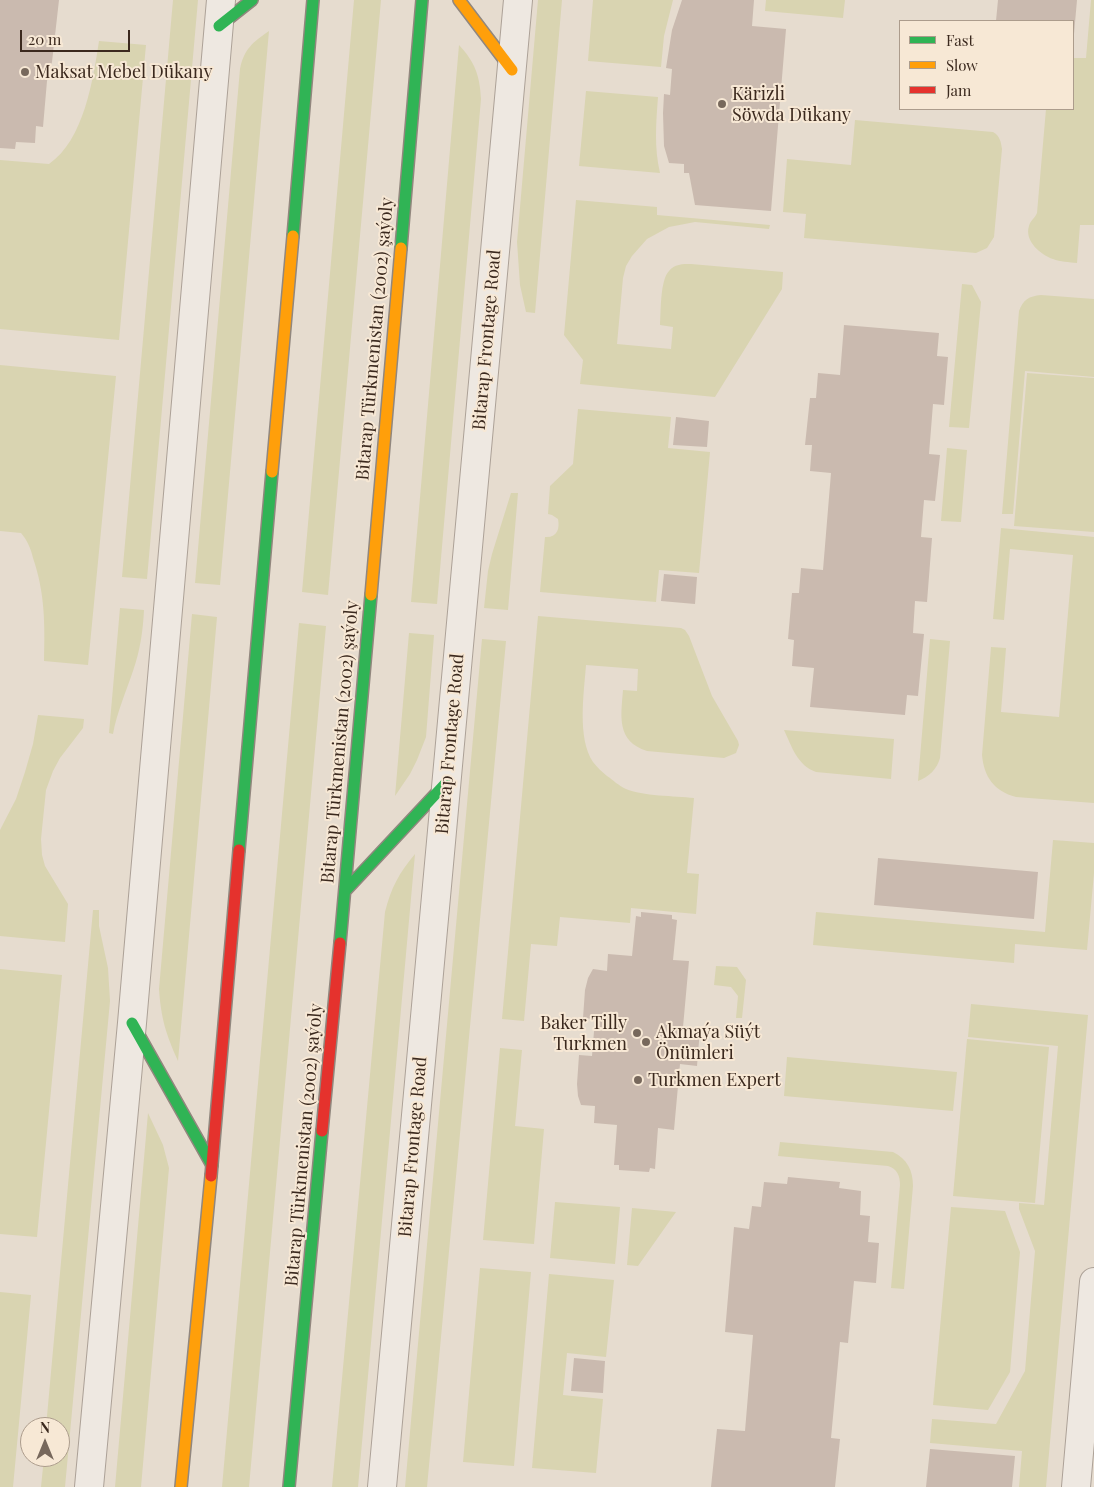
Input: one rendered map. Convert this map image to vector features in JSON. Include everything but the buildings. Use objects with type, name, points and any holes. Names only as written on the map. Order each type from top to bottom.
[{"type":"main road","points":[[220,13],[252,0]]},
{"type":"main road","points":[[181,1487],[212,1165],[313,0]]},
{"type":"main road","name":"Bitarap Türkmenistan (2002) şaýoly","points":[[290,1487],[345,891],[422,0]]},
{"type":"main road","points":[[459,0],[512,70]]},
{"type":"main road","points":[[345,891],[446,782]]},
{"type":"main road","points":[[132,1023],[212,1165]]},
{"type":"street","name":"Bitarap Frontage Road","points":[[382,1487],[518,0]]},
{"type":"street","points":[[88,1487],[132,1023],[220,13]]},
{"type":"street","points":[[1076,1487],[1094,1282]]},
{"type":"shaded area","points":[[173,0],[198,0],[147,579],[122,577]]},
{"type":"shaded area","points":[[354,0],[381,0],[328,595],[302,592]]},
{"type":"shaded area","points":[[538,0],[562,0],[535,313],[526,312],[520,285],[517,242]]},
{"type":"shaded area","points":[[593,0],[673,0],[664,36],[661,67],[588,61]]},
{"type":"shaded area","points":[[766,0],[845,0],[843,18],[765,11]]},
{"type":"shaded area","points":[[1091,0],[1094,0],[1094,225],[1080,225],[1077,263],[1059,261],[1043,254],[1031,242],[1028,232],[1030,224],[1037,213],[1046,110],[1074,110],[1074,58],[1086,58]]},
{"type":"shaded area","points":[[269,31],[220,585],[195,583],[240,69],[244,56],[250,47]]},
{"type":"shaded area","points":[[99,41],[146,45],[119,340],[0,329],[0,160],[49,164],[61,153],[79,125],[85,108],[94,73]]},
{"type":"shaded area","points":[[459,45],[469,57],[476,70],[481,99],[437,604],[411,602]]},
{"type":"shaded area","points":[[586,91],[658,97],[656,145],[660,173],[579,166]]},
{"type":"shaded area","points":[[855,120],[993,132],[997,135],[1002,149],[994,237],[987,248],[976,253],[804,238],[806,214],[783,212],[787,159],[851,165]]},
{"type":"shaded area","points":[[576,200],[657,207],[657,215],[770,225],[769,229],[695,222],[669,227],[647,239],[626,266],[623,278],[617,344],[671,349],[673,327],[660,325],[661,296],[664,281],[666,275],[673,267],[691,264],[783,272],[782,289],[715,397],[580,384],[583,360],[564,335]]},
{"type":"shaded area","points":[[962,284],[972,285],[981,302],[969,428],[949,427]]},
{"type":"shaded area","points":[[1041,295],[1094,299],[1094,377],[1025,371],[1013,514],[1002,514],[1019,311],[1027,299]]},
{"type":"shaded area","points":[[0,365],[116,376],[88,665],[44,661],[42,596],[31,551],[21,533],[0,531]]},
{"type":"shaded area","points":[[1027,373],[1094,378],[1094,532],[1014,526]]},
{"type":"shaded area","points":[[578,409],[671,417],[668,448],[710,452],[699,573],[659,570],[656,602],[540,592],[545,537],[555,534],[558,526],[558,519],[548,514],[550,486],[573,464]]},
{"type":"shaded area","points":[[947,448],[967,450],[961,522],[941,521]]},
{"type":"shaded area","points":[[511,493],[518,493],[508,610],[484,608],[488,571]]},
{"type":"shaded area","points":[[1001,528],[1094,537],[1094,803],[1016,797],[996,787],[985,770],[982,755],[991,647],[1006,648],[1001,712],[1059,717],[1073,555],[1010,549],[1004,620],[993,619]]},
{"type":"shaded area","points":[[120,608],[144,610],[138,656],[119,710],[113,734],[109,733]]},
{"type":"shaded area","points":[[192,614],[217,617],[178,1061],[165,1026],[159,989]]},
{"type":"shaded area","points":[[538,616],[681,628],[685,630],[712,696],[739,745],[736,753],[724,758],[647,751],[637,747],[625,734],[622,709],[623,690],[637,691],[638,669],[586,665],[583,728],[588,752],[593,762],[618,785],[626,789],[650,794],[694,798],[687,873],[699,874],[696,914],[631,908],[630,923],[560,917],[557,946],[531,944],[524,1021],[502,1019]]},
{"type":"shaded area","points":[[299,623],[326,626],[249,1487],[222,1487]]},
{"type":"shaded area","points":[[409,633],[434,635],[426,737],[410,774],[395,796]]},
{"type":"shaded area","points":[[482,639],[506,641],[427,1487],[405,1487]]},
{"type":"shaded area","points":[[930,639],[950,641],[940,758],[932,772],[918,781]]},
{"type":"shaded area","points":[[38,715],[84,719],[83,728],[60,758],[46,790],[41,839],[45,866],[68,904],[65,942],[0,936],[0,830],[16,799],[25,772],[33,744]]},
{"type":"shaded area","points":[[784,730],[894,739],[891,779],[816,772],[809,769],[800,760]]},
{"type":"shaded area","points":[[1053,840],[1094,843],[1094,873],[1087,950],[1015,944],[1014,963],[813,945],[816,912],[1045,932]]},
{"type":"shaded area","points":[[415,854],[358,1487],[332,1487],[385,912],[396,881]]},
{"type":"shaded area","points":[[93,910],[99,910],[99,926],[108,968],[110,1001],[70,1433],[70,1417],[47,1417]]},
{"type":"shaded area","points":[[716,966],[737,967],[746,980],[742,1018],[736,1018],[738,996],[731,987],[714,985]]},
{"type":"shaded area","points":[[0,969],[62,975],[37,1237],[0,1234]]},
{"type":"shaded area","points":[[971,1004],[1088,1015],[1046,1487],[1019,1487],[1022,1451],[930,1443],[932,1419],[996,1424],[1025,1371],[1035,1251],[1019,1209],[1019,1203],[1044,1205],[1058,1046],[968,1037]]},
{"type":"shaded area","points":[[967,1039],[1049,1047],[1035,1203],[953,1196]]},
{"type":"shaded area","points":[[500,1048],[522,1050],[515,1126],[544,1129],[534,1244],[483,1240]]},
{"type":"shaded area","points":[[787,1057],[957,1072],[953,1111],[784,1096]]},
{"type":"shaded area","points":[[148,1113],[163,1145],[169,1168],[141,1487],[115,1487]]},
{"type":"shaded area","points":[[780,1142],[893,1152],[902,1158],[912,1175],[913,1186],[904,1289],[891,1288],[900,1185],[899,1175],[896,1171],[888,1166],[778,1156]]},
{"type":"shaded area","points":[[555,1202],[620,1207],[615,1264],[550,1258]]},
{"type":"shaded area","points":[[951,1207],[1005,1211],[1020,1252],[1010,1372],[988,1410],[933,1405]]},
{"type":"shaded area","points":[[632,1208],[676,1212],[638,1266],[627,1265]]},
{"type":"shaded area","points":[[480,1268],[531,1272],[514,1466],[463,1462]]},
{"type":"shaded area","points":[[549,1274],[614,1280],[606,1357],[567,1353],[563,1395],[603,1399],[596,1473],[532,1468]]},
{"type":"shaded area","points":[[0,1292],[31,1295],[13,1487],[0,1487]]},
{"type":"shaded area","points":[[43,1467],[67,1467],[65,1487],[41,1487]]},
{"type":"traffic: fast","points":[[219,26],[252,0]]},
{"type":"traffic: fast","points":[[293,236],[313,0]]},
{"type":"traffic: fast","points":[[401,248],[422,0]]},
{"type":"traffic: fast","points":[[239,850],[272,472]]},
{"type":"traffic: fast","points":[[340,943],[371,595]]},
{"type":"traffic: fast","points":[[345,891],[447,782]]},
{"type":"traffic: fast","points":[[132,1023],[212,1165]]},
{"type":"traffic: fast","points":[[289,1487],[322,1131]]},
{"type":"traffic: slow","points":[[459,0],[512,70]]},
{"type":"traffic: slow","points":[[272,472],[293,236]]},
{"type":"traffic: slow","points":[[371,595],[401,248]]},
{"type":"traffic: slow","points":[[181,1487],[211,1176]]},
{"type":"traffic: jam","points":[[211,1176],[239,850]]},
{"type":"traffic: jam","points":[[322,1131],[340,943]]},
{"type":"place","name":"Maksat Mebel Dükany","points":[[25,72]]},
{"type":"place","name":"Kärizli Söwda Dükany","points":[[722,104]]},
{"type":"place","name":"Baker Tilly Turkmen","points":[[637,1033]]},
{"type":"place","name":"Akmaýa Süýt Önümleri","points":[[646,1042]]},
{"type":"place","name":"Turkmen Expert","points":[[638,1080]]}]
